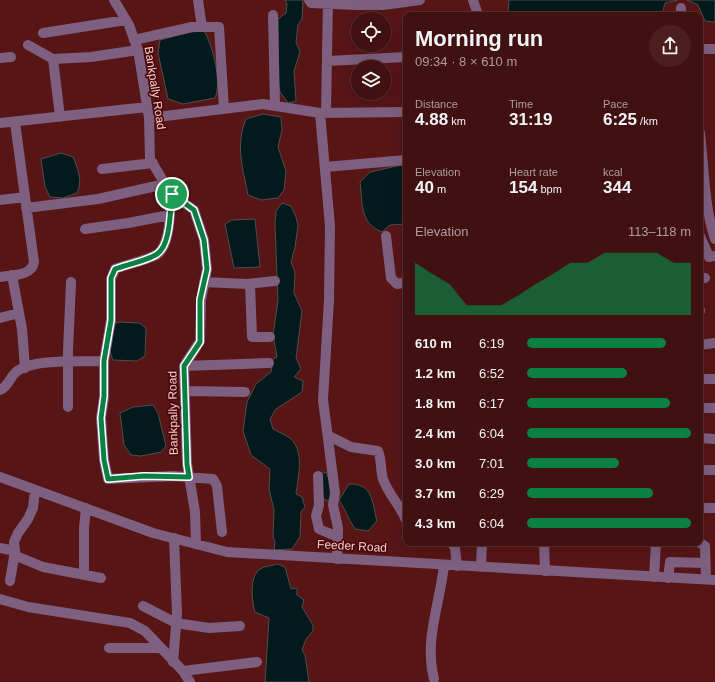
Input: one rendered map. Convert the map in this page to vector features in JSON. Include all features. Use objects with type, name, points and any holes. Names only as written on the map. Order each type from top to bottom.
[{"type":"street","name":"Bankpally Road","points":[[114,0],[126,20],[136,45],[149,118],[150,159],[172,194],[194,210],[204,240],[207,269],[200,300],[200,342],[184,366],[187,464],[195,512],[196,544]]},
{"type":"street","points":[[198,0],[202,27]]},
{"type":"street","points":[[309,0],[311,2],[328,2],[356,6],[383,5],[420,0]]},
{"type":"street","points":[[473,0],[477,12]]},
{"type":"street","points":[[328,2],[323,112],[330,234],[329,300],[324,400],[335,493],[333,505],[338,536],[338,558]]},
{"type":"street","points":[[273,15],[275,106]]},
{"type":"street","points":[[43,33],[126,20]]},
{"type":"street","points":[[28,45],[53,59],[91,57],[136,45],[192,27],[219,27],[224,109]]},
{"type":"street","points":[[703,49],[715,50]]},
{"type":"street","points":[[0,58],[11,57]]},
{"type":"street","points":[[326,61],[403,57]]},
{"type":"street","points":[[53,59],[60,117]]},
{"type":"street","points":[[149,118],[263,104],[323,112],[403,112]]},
{"type":"street","points":[[0,123],[147,107]]},
{"type":"street","points":[[0,277],[30,271],[33,268],[34,262],[15,122]]},
{"type":"street","points":[[325,167],[403,160]]},
{"type":"street","points":[[703,160],[711,228],[715,240]]},
{"type":"street","points":[[102,169],[153,163]]},
{"type":"street","points":[[26,208],[98,198],[165,184]]},
{"type":"street","points":[[172,194],[168,232],[164,247],[157,255],[115,269],[111,278],[111,320],[104,361],[104,396],[101,418],[104,460],[108,479],[144,476],[213,479],[216,482],[222,532]]},
{"type":"street","points":[[0,200],[25,197]]},
{"type":"street","points":[[85,229],[170,215]]},
{"type":"street","points":[[386,236],[391,278],[397,284],[403,283]]},
{"type":"street","points":[[703,246],[709,256],[715,256]]},
{"type":"street","points":[[12,275],[19,313],[26,368]]},
{"type":"street","points":[[204,282],[250,284],[275,281]]},
{"type":"street","points":[[68,407],[70,282]]},
{"type":"street","points":[[250,284],[252,337],[270,337]]},
{"type":"street","points":[[0,318],[19,313]]},
{"type":"street","points":[[703,345],[715,343]]},
{"type":"street","points":[[0,390],[6,387],[15,372],[26,368],[49,362],[104,361]]},
{"type":"street","points":[[184,366],[269,363]]},
{"type":"street","points":[[703,379],[715,379]]},
{"type":"street","points":[[185,391],[245,392]]},
{"type":"street","points":[[703,408],[715,408]]},
{"type":"street","points":[[329,436],[351,447],[378,451],[381,457],[383,478],[390,493],[396,499],[403,514]]},
{"type":"street","points":[[703,438],[715,439]]},
{"type":"street","points":[[703,470],[715,470]]},
{"type":"street","points":[[318,476],[319,505],[316,516],[319,529],[338,536]]},
{"type":"street","name":"Feeder Road","points":[[0,477],[153,533],[227,552],[710,580]]},
{"type":"street","points":[[10,581],[14,542],[33,508],[35,490]]},
{"type":"street","points":[[84,574],[84,528],[86,508]]},
{"type":"street","points":[[703,508],[715,508]]},
{"type":"street","points":[[173,662],[176,623],[174,538]]},
{"type":"street","points":[[703,545],[705,546],[705,563],[710,580]]},
{"type":"street","points":[[454,546],[457,566]]},
{"type":"street","points":[[481,567],[482,546]]},
{"type":"street","points":[[544,546],[545,571]]},
{"type":"street","points":[[654,577],[656,546]]},
{"type":"street","points":[[0,548],[43,567],[101,578]]},
{"type":"street","points":[[668,578],[670,562],[705,563]]},
{"type":"street","points":[[434,679],[430,645],[444,565]]},
{"type":"street","points":[[0,599],[28,607],[130,623],[145,631],[183,671],[190,682]]},
{"type":"street","points":[[143,606],[176,623],[209,628],[240,626]]},
{"type":"street","points":[[109,648],[160,648]]},
{"type":"street","points":[[183,671],[257,662]]},
{"type":"shaded area","points":[[285,0],[303,0],[302,19],[298,25],[296,42],[300,52],[294,71],[296,101],[288,103],[280,92],[278,81],[278,19],[286,13],[287,4]]},
{"type":"shaded area","points":[[509,0],[678,0],[665,3],[663,12],[508,12]]},
{"type":"shaded area","points":[[687,0],[715,0],[715,22],[705,21],[703,12],[701,12],[698,5]]},
{"type":"shaded area","points":[[204,31],[216,64],[218,83],[215,98],[183,104],[168,99],[158,53],[160,40],[190,32]]},
{"type":"shaded area","points":[[263,114],[281,117],[282,130],[278,147],[286,171],[284,190],[278,198],[261,200],[248,195],[240,148],[246,119]]},
{"type":"shaded area","points":[[61,153],[73,157],[77,166],[80,180],[79,188],[77,193],[63,198],[50,197],[45,187],[41,159]]},
{"type":"shaded area","points":[[403,165],[403,224],[390,225],[382,232],[369,223],[362,205],[360,182],[370,172]]},
{"type":"shaded area","points":[[282,203],[291,206],[298,226],[291,262],[295,272],[294,293],[302,311],[296,358],[301,369],[294,377],[303,381],[302,392],[276,409],[270,419],[273,429],[290,438],[295,443],[298,450],[299,472],[296,494],[302,497],[305,507],[301,512],[300,537],[292,549],[274,550],[274,510],[269,489],[270,469],[251,455],[243,431],[247,402],[256,384],[271,372],[273,359],[277,357],[273,335],[278,300],[275,224],[276,211]]},
{"type":"shaded area","points":[[255,219],[260,267],[234,268],[225,224],[232,220]]},
{"type":"shaded area","points":[[119,322],[139,323],[146,328],[145,356],[137,361],[113,360],[111,356],[110,347],[113,324]]},
{"type":"shaded area","points":[[153,405],[158,413],[166,446],[161,452],[141,456],[131,455],[124,445],[120,413],[133,407]]},
{"type":"shaded area","points":[[326,472],[332,490],[332,494],[328,501],[322,498],[321,474]]},
{"type":"shaded area","points":[[349,484],[363,487],[370,495],[377,521],[368,531],[355,529],[339,500]]},
{"type":"shaded area","points":[[278,564],[285,567],[291,589],[297,588],[297,595],[304,600],[302,607],[313,625],[313,631],[306,639],[302,650],[305,655],[309,682],[265,682],[269,618],[255,612],[252,590],[254,578],[259,570]]},
{"type":"route","points":[[172,194],[194,210],[204,240],[207,269],[200,300],[200,342],[184,366],[187,464],[189,477],[144,476],[108,479],[104,460],[101,418],[104,396],[104,361],[111,320],[111,278],[115,269],[157,255],[164,247],[168,232],[172,194]]}]
